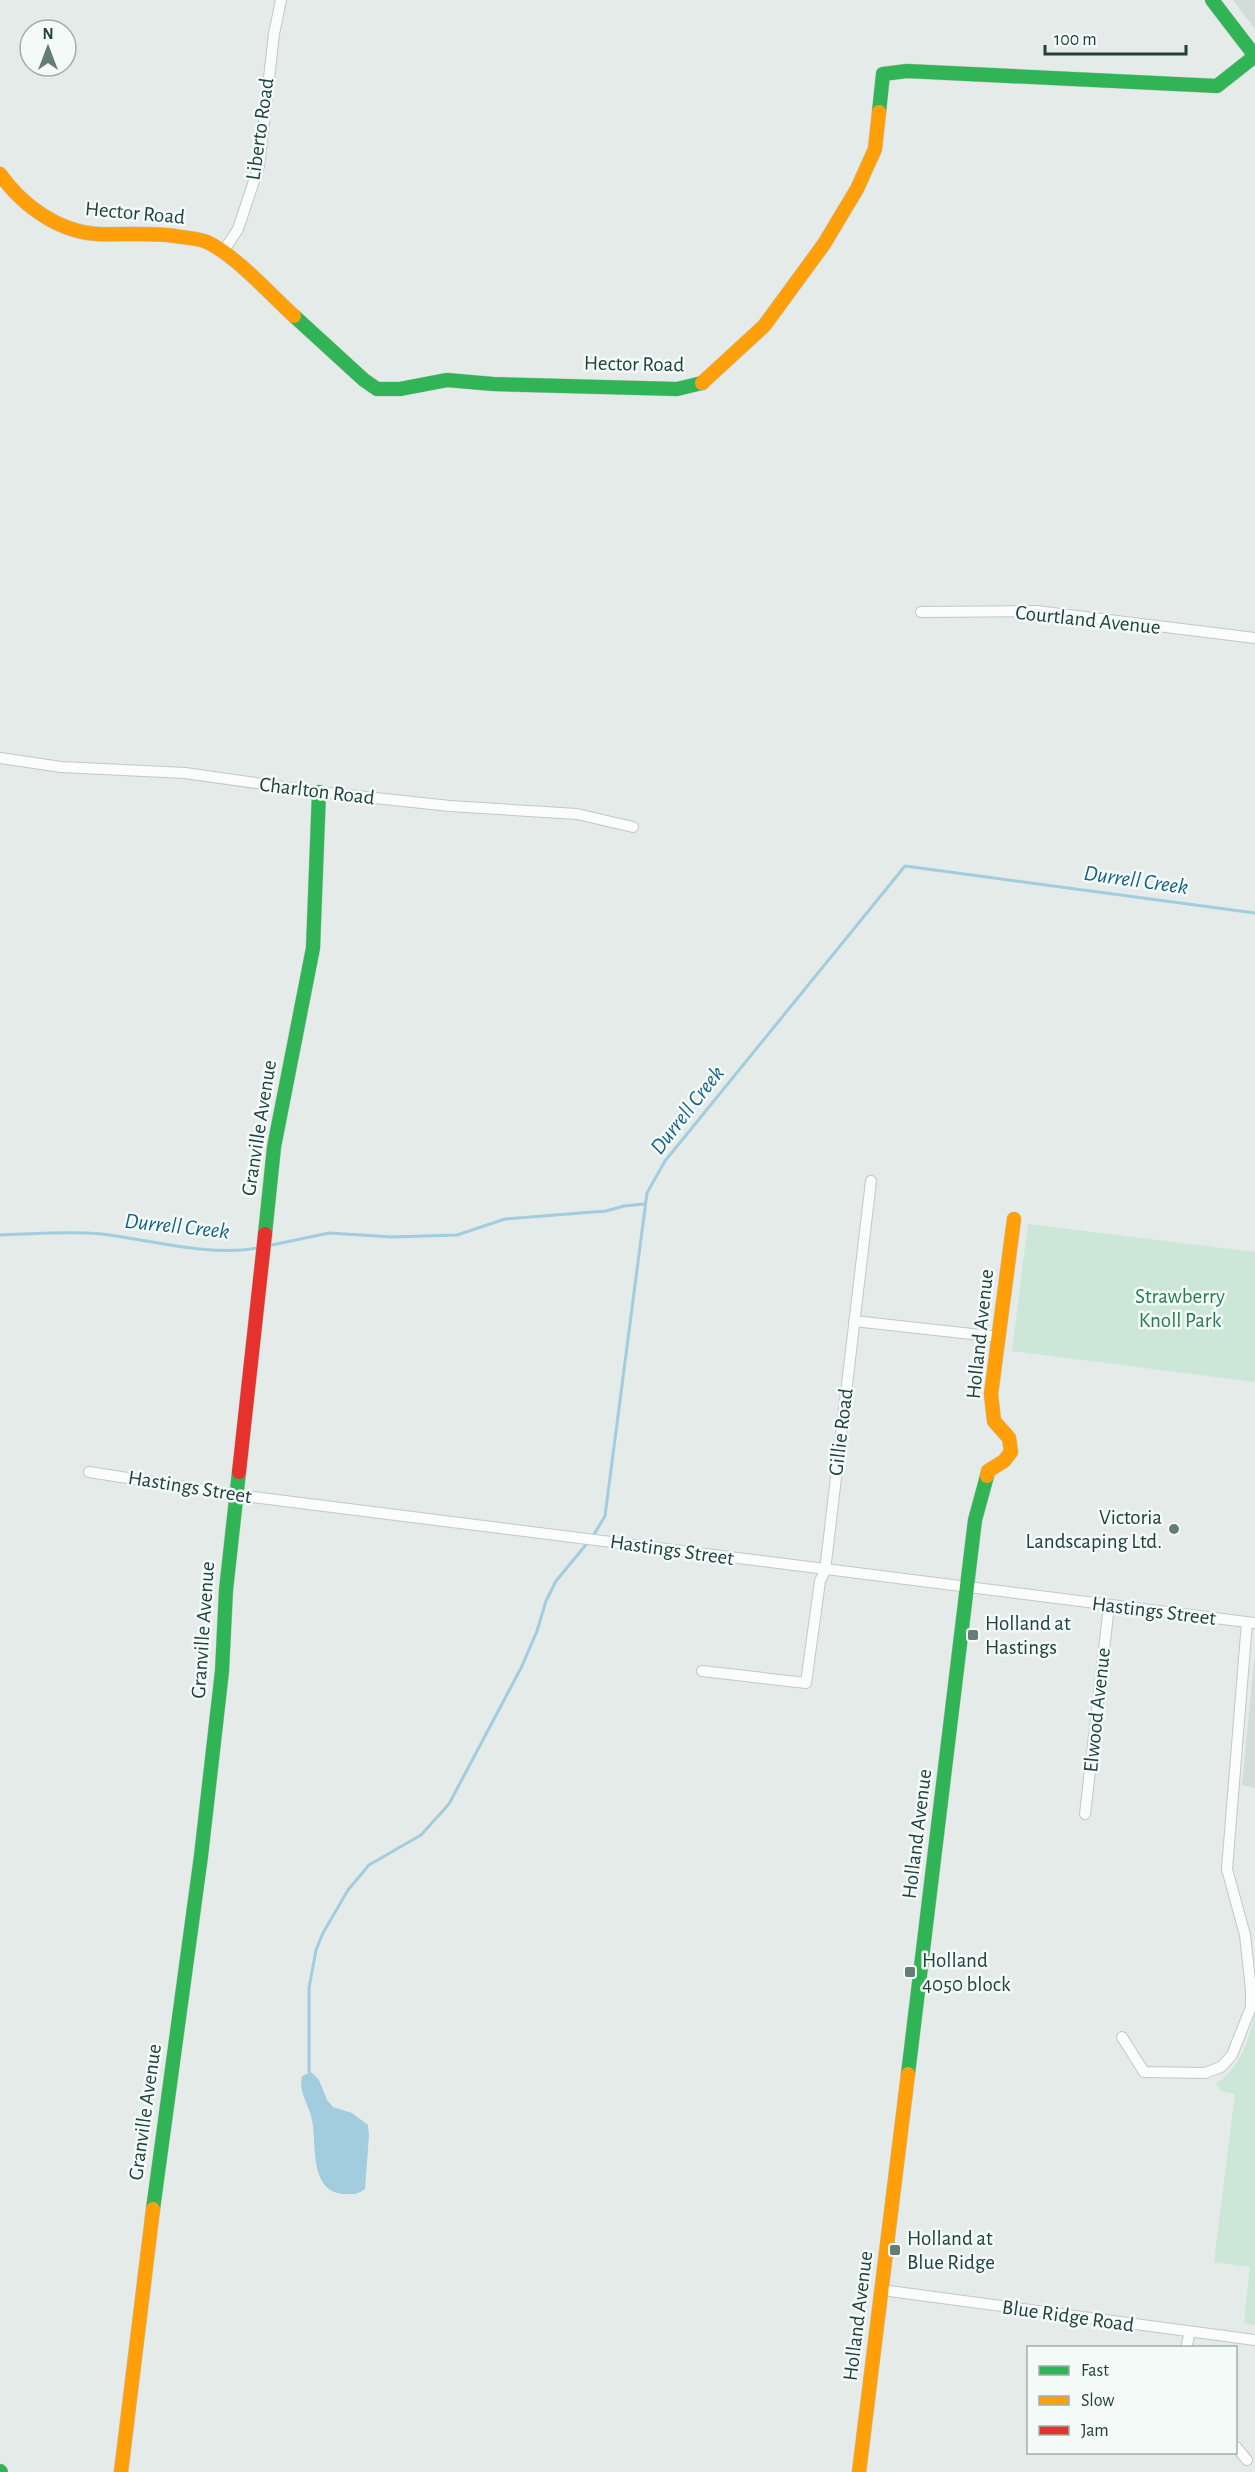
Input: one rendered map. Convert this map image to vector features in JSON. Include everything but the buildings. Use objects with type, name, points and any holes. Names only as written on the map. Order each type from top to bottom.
[{"type":"street","name":"Liberto Road","points":[[223,252],[238,229],[259,166],[272,45],[281,0]]},
{"type":"street","points":[[1212,0],[1255,56]]},
{"type":"street","name":"Hector Road","points":[[0,174],[8,185],[36,211],[62,226],[95,234],[162,234],[206,241],[223,252],[364,380],[377,388],[400,389],[447,380],[494,384],[677,388],[700,385],[764,326],[824,244],[857,189],[875,149],[883,74],[907,71],[1217,86],[1255,56]]},
{"type":"street","name":"Courtland Avenue","points":[[921,612],[1036,611],[1255,638]]},
{"type":"street","name":"Charlton Road","points":[[0,758],[61,767],[185,773],[319,792],[450,806],[577,814],[633,827]]},
{"type":"street","name":"Granville Avenue","points":[[121,2472],[165,2114],[201,1856],[222,1671],[226,1590],[274,1146],[313,948],[319,792]]},
{"type":"street","name":"Gillie Road","points":[[702,1671],[806,1683],[820,1581],[825,1570],[871,1181]]},
{"type":"street","name":"Holland Avenue","points":[[859,2472],[975,1520],[987,1471],[1004,1461],[1011,1452],[1009,1438],[994,1421],[991,1394],[1014,1219]]},
{"type":"street","points":[[854,1321],[999,1337]]},
{"type":"street","name":"Hastings Street","points":[[89,1472],[237,1495],[1251,1623]]},
{"type":"street","name":"Elwood Avenue","points":[[1085,1814],[1109,1606]]},
{"type":"street","points":[[1122,2037],[1144,2072],[1205,2073],[1221,2067],[1232,2055],[1251,2007],[1245,1935],[1227,1869],[1251,1623]]},
{"type":"street","name":"Blue Ridge Road","points":[[882,2290],[1255,2340]]},
{"type":"street","points":[[1186,2346],[1190,2332]]},
{"type":"street","points":[[1237,2448],[1246,2460]]},
{"type":"shaded area","points":[[1233,0],[1255,0],[1255,29],[1236,4]]},
{"type":"shaded area","points":[[1255,1652],[1255,1788],[1242,1785]]},
{"type":"green space","name":"Strawberry Knoll Park","points":[[1028,1224],[1255,1252],[1255,1382],[1012,1351]]},
{"type":"green space","points":[[1255,2014],[1255,2325],[1244,2323],[1250,2267],[1214,2262],[1235,2094],[1220,2091],[1216,2083],[1237,2062],[1250,2033]]},
{"type":"water","points":[[311,2072],[319,2080],[327,2100],[333,2107],[352,2113],[368,2125],[365,2189],[355,2194],[332,2191],[320,2176],[311,2114],[301,2087],[302,2076]]},
{"type":"waterway","name":"Durrell Creek","points":[[593,1536],[605,1516],[647,1193],[665,1161],[905,866],[1255,913]]},
{"type":"waterway","name":"Durrell Creek","points":[[267,1246],[329,1233],[392,1237],[457,1235],[505,1219],[606,1211],[644,1204]]},
{"type":"waterway","name":"Durrell Creek","points":[[0,1235],[89,1233],[200,1249],[258,1248]]},
{"type":"waterway","points":[[309,2072],[309,1988],[316,1950],[323,1933],[348,1890],[369,1865],[421,1835],[449,1804],[522,1666],[537,1631],[546,1601],[556,1581],[589,1541]]},
{"type":"traffic: fast","points":[[1212,0],[1255,56]]},
{"type":"traffic: fast","points":[[879,112],[883,74],[907,71],[1217,86],[1255,56]]},
{"type":"traffic: fast","points":[[294,316],[364,380],[377,389],[400,389],[447,380],[493,384],[677,389],[702,383]]},
{"type":"traffic: fast","points":[[265,1234],[274,1147],[313,948],[319,792]]},
{"type":"traffic: fast","points":[[153,2209],[201,1856],[222,1671],[226,1590],[239,1472]]},
{"type":"traffic: fast","points":[[908,2074],[975,1520],[987,1476]]},
{"type":"traffic: slow","points":[[702,383],[764,326],[824,244],[857,189],[875,149],[879,112]]},
{"type":"traffic: slow","points":[[0,174],[30,206],[42,215],[69,228],[98,234],[166,235],[207,242],[241,265],[294,316]]},
{"type":"traffic: slow","points":[[987,1476],[988,1471],[1004,1461],[1011,1452],[1009,1438],[994,1421],[991,1394],[1014,1219]]},
{"type":"traffic: slow","points":[[859,2472],[908,2074]]},
{"type":"traffic: slow","points":[[121,2472],[153,2209]]},
{"type":"traffic: jam","points":[[239,1472],[265,1234]]},
{"type":"place","name":"Victoria Landscaping Ltd.","points":[[1174,1529]]},
{"type":"place","name":"Holland at Hastings","points":[[973,1635]]},
{"type":"place","name":"Holland 4050 block","points":[[910,1972]]},
{"type":"place","name":"Holland at Blue Ridge","points":[[895,2250]]}]
